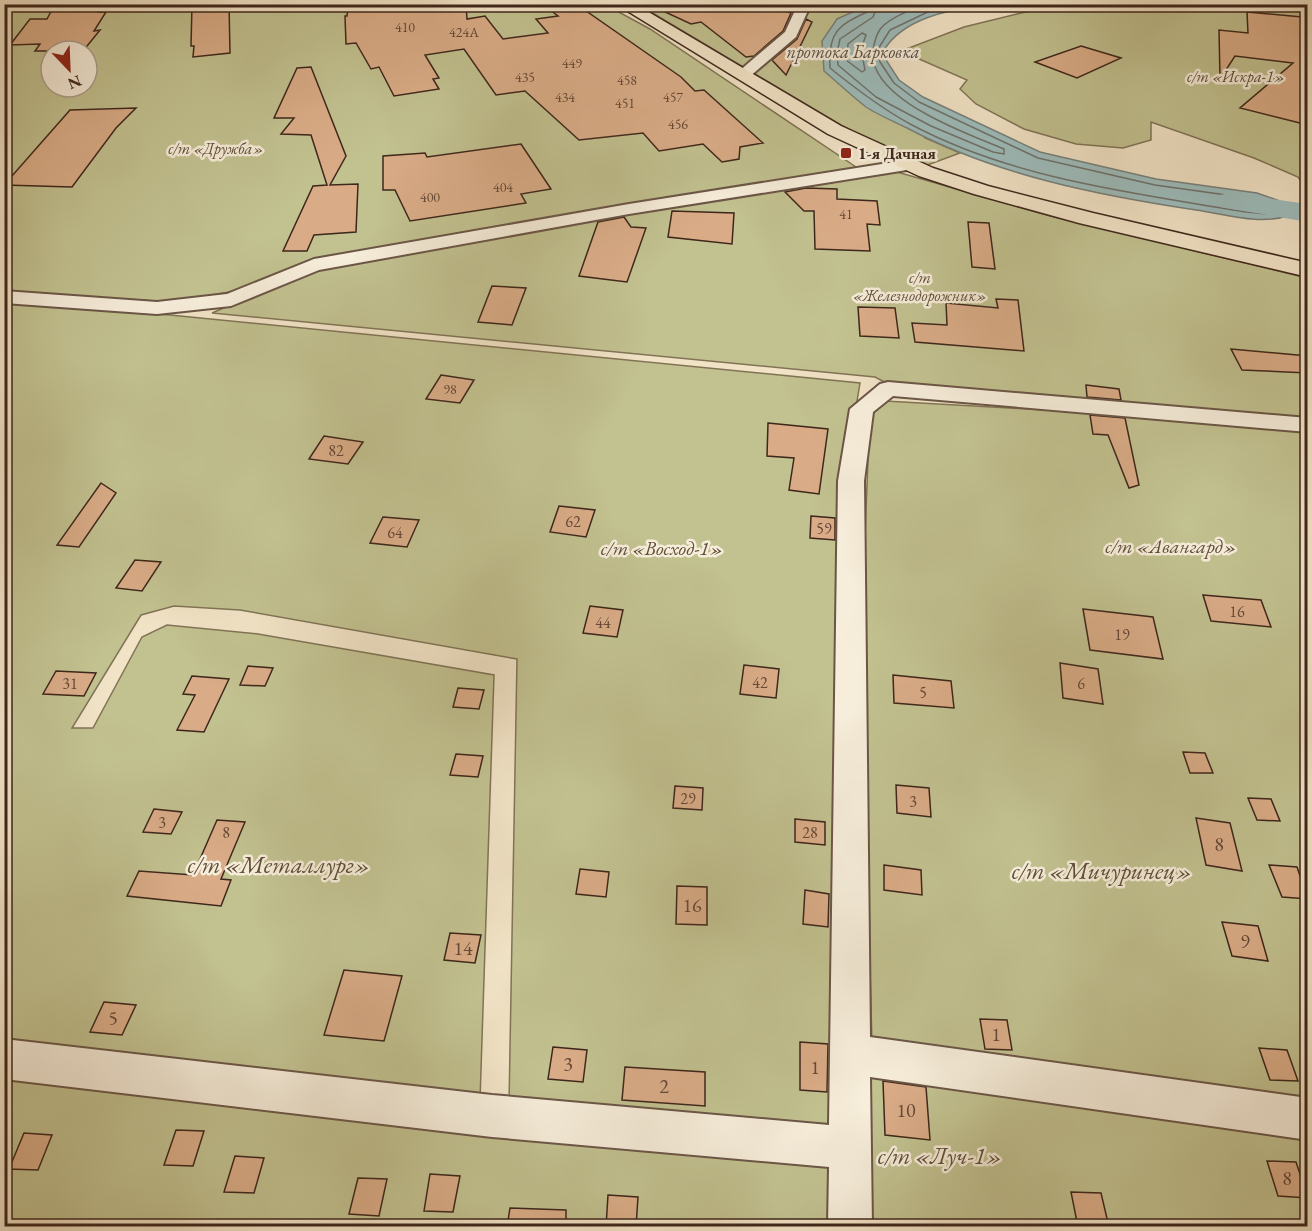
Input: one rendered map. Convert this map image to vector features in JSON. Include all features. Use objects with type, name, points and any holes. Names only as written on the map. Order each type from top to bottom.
[{"type":"main road","points":[[623,4],[661,24],[743,75],[855,139],[907,165],[963,186],[1108,224],[1308,270]]},
{"type":"street","points":[[743,75],[791,34],[805,4]]},
{"type":"street","points":[[4,297],[157,308],[231,300],[314,265],[410,250],[629,209],[907,165]]},
{"type":"street","points":[[850,1227],[850,481],[862,409],[888,389],[1308,425]]},
{"type":"street","points":[[850,1054],[1308,1119]]},
{"type":"street","points":[[4,1059],[492,1116],[849,1148]]},
{"type":"green space","name":"с/т «Дружба»","points":[[4,5],[606,5],[650,29],[859,169],[315,259],[246,289],[173,302],[5,292]]},
{"type":"green space","points":[[639,5],[870,5],[837,19],[925,138],[960,153],[925,166],[881,147]]},
{"type":"green space","name":"с/т «Искра-1»","points":[[1039,5],[1307,5],[1307,189],[1298,177],[1254,158],[1151,122],[1151,140],[1123,148],[1076,144],[1024,129],[976,104],[960,89],[967,80],[901,51],[964,27],[1042,8]]},
{"type":"green space","name":"с/т «Железнодорожник»","points":[[897,172],[1051,216],[1307,278],[1307,420],[892,386],[875,377],[212,313],[317,268],[679,206]]},
{"type":"green space","name":"с/т «Восход-1»","points":[[4,303],[170,315],[860,383],[844,480],[838,1131],[509,1104],[517,659],[240,610],[174,606],[141,615],[72,728],[93,728],[142,637],[167,625],[258,634],[494,675],[480,1100],[5,1040]]},
{"type":"green space","name":"с/т «Мичуринец»","points":[[885,401],[1118,414],[1307,432],[1307,1104],[872,1043],[861,637],[870,409]]},
{"type":"green space","name":"с/т «Луч-1»","points":[[865,1073],[1307,1136],[1307,1226],[867,1226]]},
{"type":"green space","points":[[4,1078],[470,1132],[828,1167],[828,1226],[5,1226]]},
{"type":"water","name":"протока Барковка","points":[[870,4],[982,5],[941,13],[914,23],[892,39],[884,50],[886,60],[899,80],[923,97],[1040,152],[1156,179],[1257,193],[1294,206],[1290,215],[1267,219],[1243,218],[1121,197],[1047,181],[976,159],[881,115],[866,107],[824,71],[822,41],[837,19]]},
{"type":"building","points":[[55,4],[104,4],[99,12],[106,12],[94,31],[100,30],[93,39],[39,39],[39,44],[10,45],[30,19],[47,19]]},
{"type":"building","points":[[192,4],[229,4],[230,53],[193,57]]},
{"type":"building","points":[[348,4],[466,4],[467,19],[485,16],[503,39],[548,33],[536,19],[558,16],[542,4],[576,4],[681,77],[695,91],[704,90],[763,143],[740,147],[739,159],[722,162],[703,144],[659,151],[643,133],[579,140],[525,91],[496,95],[464,49],[425,55],[439,78],[433,79],[439,89],[394,96],[379,67],[371,69],[356,43],[346,44],[345,16],[347,16]]},
{"type":"building","points":[[648,4],[768,4],[791,13],[783,31],[754,56],[746,57],[701,22],[691,24]]},
{"type":"building","points":[[1247,12],[1302,17],[1308,47],[1308,125],[1240,108],[1293,63],[1235,56],[1220,79],[1219,30],[1248,33]]},
{"type":"building","points":[[806,19],[812,22],[786,75],[772,60],[797,39]]},
{"type":"building","points":[[1081,46],[1121,58],[1077,78],[1035,62]]},
{"type":"building","points":[[311,67],[346,156],[330,185],[358,184],[356,232],[314,235],[307,251],[283,251],[313,186],[327,185],[311,135],[281,134],[294,118],[274,118],[297,68]]},
{"type":"building","points":[[136,108],[116,128],[72,187],[4,185],[70,110]]},
{"type":"building","points":[[521,144],[551,189],[521,194],[526,203],[410,221],[395,190],[383,190],[383,156],[425,153],[427,157]]},
{"type":"building","points":[[806,188],[837,189],[837,199],[877,201],[880,225],[867,224],[870,251],[815,249],[814,211],[804,211],[785,192]]},
{"type":"building","points":[[672,211],[734,213],[732,244],[668,237]]},
{"type":"building","points":[[624,217],[631,227],[646,228],[627,282],[579,276],[598,222]]},
{"type":"building","points":[[968,222],[989,223],[995,269],[972,267]]},
{"type":"building","points":[[492,286],[526,288],[512,325],[478,322]]},
{"type":"building","points":[[996,299],[1018,300],[1024,351],[915,342],[912,323],[947,325],[946,303],[998,308]]},
{"type":"building","points":[[858,307],[895,308],[899,338],[860,336]]},
{"type":"building","points":[[1231,349],[1308,356],[1308,373],[1242,370]]},
{"type":"building","points":[[441,375],[474,380],[460,403],[426,399]]},
{"type":"building","points":[[1086,385],[1119,389],[1121,400],[1087,397]]},
{"type":"building","points":[[1090,415],[1125,418],[1139,485],[1129,488],[1108,435],[1093,434]]},
{"type":"building","points":[[768,423],[828,429],[819,494],[789,490],[794,458],[767,456]]},
{"type":"building","points":[[324,436],[363,442],[348,464],[309,459]]},
{"type":"building","points":[[101,483],[116,493],[79,547],[57,545]]},
{"type":"building","points":[[559,506],[595,510],[586,537],[550,532]]},
{"type":"building","points":[[811,516],[835,518],[835,540],[810,538]]},
{"type":"building","points":[[383,517],[419,520],[407,547],[370,543]]},
{"type":"building","points":[[135,560],[161,562],[142,591],[116,588]]},
{"type":"building","points":[[1203,595],[1261,600],[1271,627],[1211,621]]},
{"type":"building","points":[[590,606],[623,610],[617,637],[583,633]]},
{"type":"building","points":[[1083,609],[1153,617],[1163,659],[1090,650]]},
{"type":"building","points":[[1060,663],[1098,669],[1103,704],[1063,698]]},
{"type":"building","points":[[744,665],[779,669],[776,698],[740,694]]},
{"type":"building","points":[[248,666],[273,668],[265,686],[240,685]]},
{"type":"building","points":[[56,671],[96,673],[84,696],[43,694]]},
{"type":"building","points":[[893,675],[951,681],[954,708],[894,703]]},
{"type":"building","points":[[192,676],[229,679],[204,732],[177,730],[195,695],[183,694]]},
{"type":"building","points":[[458,688],[484,690],[479,709],[453,707]]},
{"type":"building","points":[[1183,752],[1205,753],[1213,773],[1190,773]]},
{"type":"building","points":[[456,754],[483,756],[478,777],[450,775]]},
{"type":"building","points":[[896,785],[929,788],[931,817],[897,813]]},
{"type":"building","points":[[675,786],[703,788],[702,810],[673,808]]},
{"type":"building","points":[[1248,798],[1271,799],[1280,821],[1257,820]]},
{"type":"building","points":[[154,809],[182,812],[171,834],[143,832]]},
{"type":"building","points":[[1196,818],[1230,823],[1242,871],[1206,865]]},
{"type":"building","points":[[795,819],[825,822],[825,845],[795,842]]},
{"type":"building","points":[[217,820],[245,822],[221,879],[231,880],[221,906],[127,896],[139,871],[193,875]]},
{"type":"building","points":[[884,865],[921,870],[922,895],[884,890]]},
{"type":"building","points":[[1269,865],[1297,867],[1308,899],[1282,897]]},
{"type":"building","points":[[580,869],[609,872],[606,897],[576,894]]},
{"type":"building","points":[[677,886],[707,887],[707,925],[676,924]]},
{"type":"building","points":[[805,890],[829,894],[828,927],[803,924]]},
{"type":"building","points":[[1222,922],[1258,926],[1268,961],[1232,956]]},
{"type":"building","points":[[450,933],[481,935],[475,963],[444,960]]},
{"type":"building","points":[[344,970],[402,976],[384,1041],[324,1035]]},
{"type":"building","points":[[104,1002],[136,1005],[122,1035],[90,1032]]},
{"type":"building","points":[[980,1019],[1007,1020],[1012,1050],[985,1049]]},
{"type":"building","points":[[800,1042],[828,1044],[827,1092],[800,1090]]},
{"type":"building","points":[[553,1047],[587,1050],[583,1082],[548,1079]]},
{"type":"building","points":[[1259,1048],[1287,1050],[1298,1081],[1270,1080]]},
{"type":"building","points":[[625,1067],[705,1072],[705,1106],[622,1100]]},
{"type":"building","points":[[883,1081],[926,1087],[930,1140],[885,1135]]},
{"type":"building","points":[[176,1130],[204,1131],[193,1166],[164,1165]]},
{"type":"building","points":[[24,1133],[52,1135],[38,1170],[9,1169]]},
{"type":"building","points":[[235,1156],[264,1158],[254,1193],[224,1192]]},
{"type":"building","points":[[1267,1161],[1296,1162],[1308,1198],[1278,1196]]},
{"type":"building","points":[[430,1174],[460,1176],[453,1212],[424,1211]]},
{"type":"building","points":[[358,1178],[387,1179],[379,1216],[349,1214]]},
{"type":"building","points":[[1071,1192],[1101,1193],[1109,1227],[1078,1227]]},
{"type":"building","points":[[608,1195],[638,1197],[636,1227],[606,1227]]},
{"type":"building","points":[[510,1208],[566,1210],[566,1227],[507,1227]]},
{"type":"waterway","points":[[1230,201],[1308,213]]},
{"type":"place","name":"1-я Дачная","points":[[846,153]]},
{"type":"park label","name":"с/т «Авангард»","points":[[1171,546]]},
{"type":"park label","name":"с/т «Металлург»","points":[[279,864]]}]
